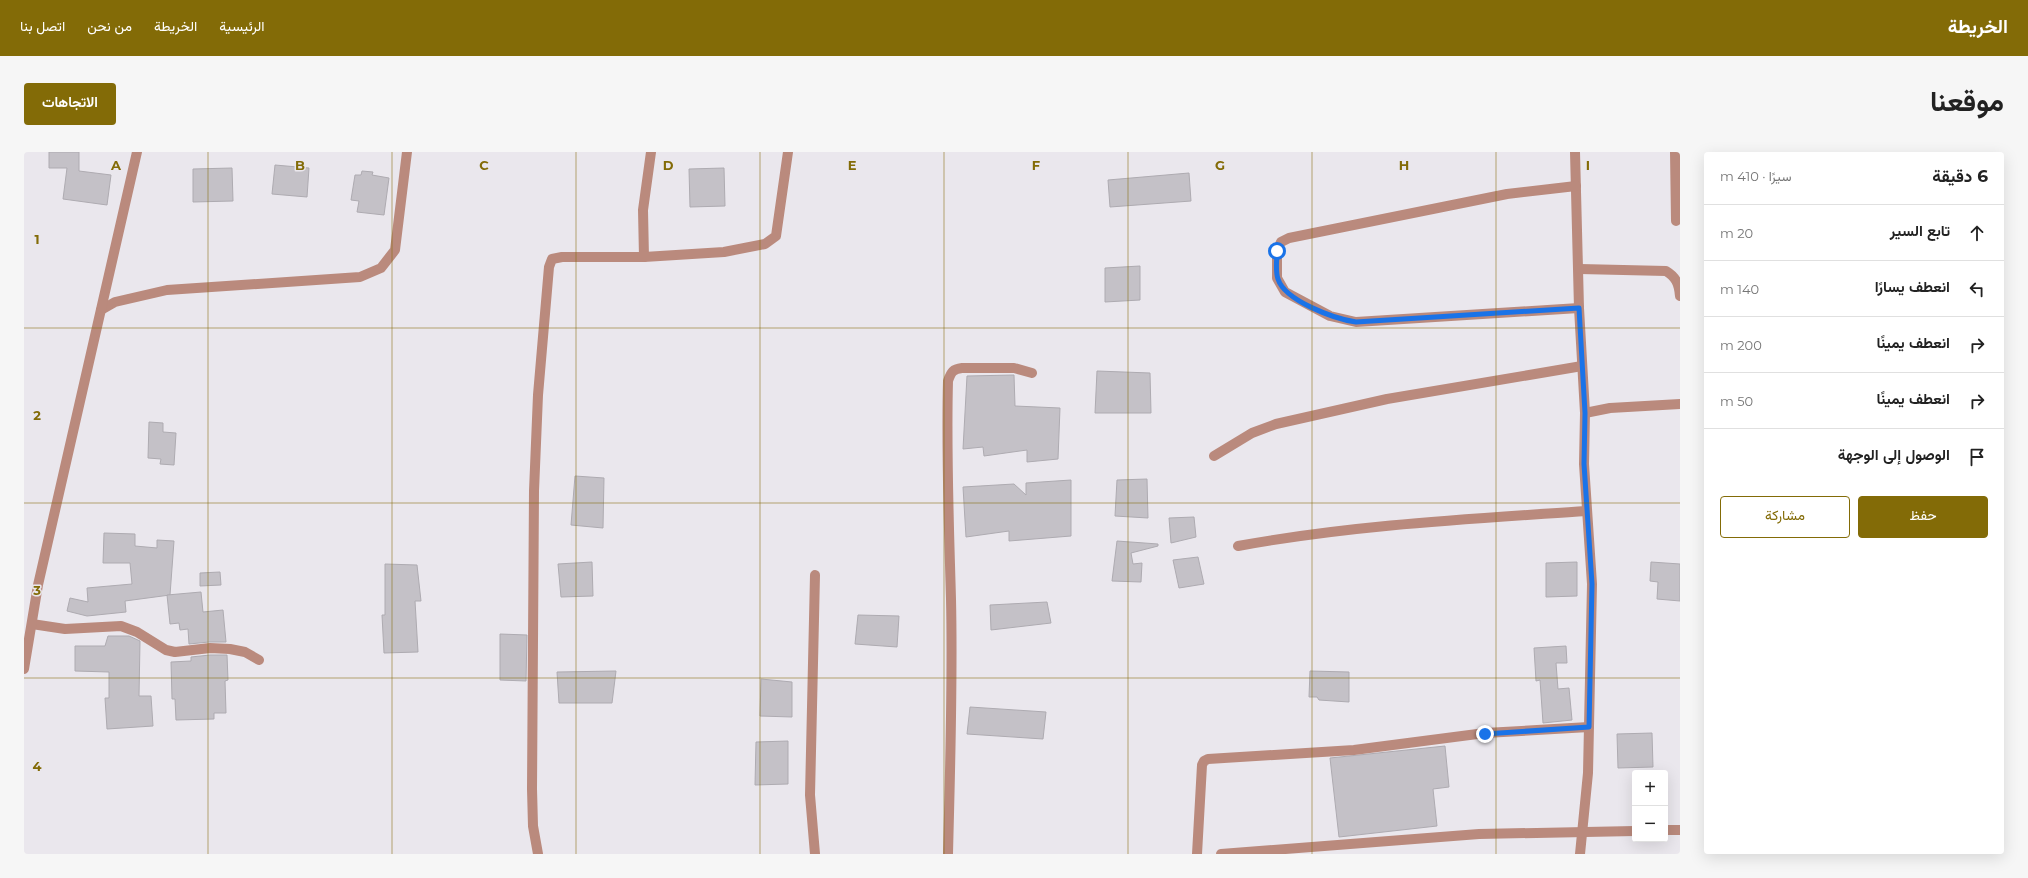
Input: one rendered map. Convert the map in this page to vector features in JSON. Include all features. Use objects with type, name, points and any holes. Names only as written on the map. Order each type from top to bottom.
[{"type":"street","points":[[24,669],[38,585],[137,152]]},
{"type":"street","points":[[101,310],[115,302],[167,290],[360,277],[381,268],[395,250],[407,152]]},
{"type":"street","points":[[644,257],[643,210],[651,152]]},
{"type":"street","points":[[538,854],[533,826],[532,789],[534,491],[538,395],[549,267],[552,259],[562,257],[644,257],[724,252],[765,244],[776,236],[788,152]]},
{"type":"street","points":[[1575,152],[1580,269],[1579,308],[1585,413],[1584,464],[1592,584],[1588,773],[1580,854]]},
{"type":"street","points":[[1675,152],[1676,221]]},
{"type":"street","points":[[1576,186],[1507,194],[1289,238],[1281,242],[1277,251],[1277,278],[1285,292],[1330,316],[1356,322],[1579,308]]},
{"type":"street","points":[[1580,269],[1666,271],[1673,275],[1679,284],[1680,296]]},
{"type":"street","points":[[1214,456],[1252,433],[1276,424],[1387,399],[1582,366]]},
{"type":"street","points":[[948,854],[952,694],[951,597],[948,545],[948,381],[951,372],[962,368],[1014,368],[1032,373]]},
{"type":"street","points":[[1585,413],[1610,408],[1680,404]]},
{"type":"street","points":[[1238,546],[1281,538],[1392,525],[1586,511]]},
{"type":"street","points":[[815,575],[810,795],[815,854]]},
{"type":"street","points":[[32,624],[65,629],[121,626],[137,632],[166,650],[175,652],[210,648],[230,649],[245,652],[259,660]]},
{"type":"street","points":[[1197,854],[1202,765],[1208,759],[1354,750],[1485,734],[1589,727]]},
{"type":"street","points":[[1668,830],[1680,830]]},
{"type":"street","points":[[1221,854],[1479,834],[1632,831]]},
{"type":"building","points":[[49,152],[79,152],[79,171],[111,175],[107,205],[63,199],[67,168],[49,168]]},
{"type":"building","points":[[275,165],[309,168],[307,197],[272,194]]},
{"type":"building","points":[[232,168],[233,201],[193,202],[193,169]]},
{"type":"building","points":[[724,168],[725,206],[690,207],[689,169]]},
{"type":"building","points":[[362,171],[373,172],[372,175],[389,178],[384,215],[357,212],[359,201],[351,200],[355,175],[361,175]]},
{"type":"building","points":[[1189,173],[1191,201],[1110,207],[1108,180]]},
{"type":"building","points":[[1140,266],[1140,300],[1105,302],[1105,268]]},
{"type":"building","points":[[1097,371],[1150,373],[1151,413],[1095,413]]},
{"type":"building","points":[[1014,375],[1015,406],[1060,408],[1058,459],[1027,462],[1027,450],[984,456],[983,447],[963,449],[967,376]]},
{"type":"building","points":[[149,422],[163,423],[163,432],[176,433],[174,465],[160,464],[161,459],[148,458]]},
{"type":"building","points":[[575,476],[604,478],[603,528],[571,525]]},
{"type":"building","points":[[1147,479],[1148,518],[1115,516],[1117,480]]},
{"type":"building","points":[[1071,480],[1071,536],[1009,541],[1009,531],[966,537],[963,487],[1014,484],[1026,495],[1026,483]]},
{"type":"building","points":[[1194,517],[1196,537],[1171,543],[1169,518]]},
{"type":"building","points":[[104,533],[135,534],[135,546],[157,548],[157,540],[174,541],[170,595],[125,601],[126,612],[87,616],[67,611],[70,598],[88,602],[87,588],[132,584],[130,563],[103,563]]},
{"type":"building","points":[[1117,541],[1158,544],[1158,546],[1131,553],[1133,564],[1142,563],[1141,582],[1112,581]]},
{"type":"building","points":[[1198,557],[1204,584],[1179,588],[1173,560]]},
{"type":"building","points":[[592,562],[593,596],[561,597],[558,564]]},
{"type":"building","points":[[1577,562],[1577,596],[1546,597],[1546,563]]},
{"type":"building","points":[[1651,562],[1680,564],[1680,601],[1657,599],[1658,582],[1650,581]]},
{"type":"building","points":[[385,564],[417,565],[421,601],[415,601],[418,652],[384,653],[382,615],[385,615]]},
{"type":"building","points":[[220,572],[221,585],[200,586],[200,573]]},
{"type":"building","points":[[201,592],[203,612],[223,610],[226,642],[189,644],[188,629],[180,630],[179,623],[170,624],[167,595]]},
{"type":"building","points":[[1047,602],[1051,623],[991,630],[990,605]]},
{"type":"building","points":[[858,615],[899,616],[897,647],[855,644]]},
{"type":"building","points":[[500,634],[527,635],[526,681],[500,680]]},
{"type":"building","points":[[108,636],[129,636],[140,641],[139,696],[151,696],[153,726],[107,729],[105,698],[109,698],[109,672],[75,671],[75,646],[105,646]]},
{"type":"building","points":[[1566,646],[1567,663],[1556,663],[1558,689],[1569,688],[1572,720],[1543,723],[1540,680],[1536,681],[1534,648]]},
{"type":"building","points":[[227,655],[228,680],[225,681],[226,713],[214,713],[214,719],[176,720],[175,699],[172,699],[171,662],[191,661],[191,657]]},
{"type":"building","points":[[616,671],[612,703],[559,703],[557,672]]},
{"type":"building","points":[[1310,671],[1349,672],[1349,702],[1319,700],[1317,697],[1309,697]]},
{"type":"building","points":[[761,679],[792,682],[792,717],[760,716]]},
{"type":"building","points":[[970,707],[1046,712],[1043,739],[967,734]]},
{"type":"building","points":[[1652,733],[1653,767],[1618,768],[1617,734]]},
{"type":"building","points":[[788,741],[788,784],[755,785],[756,742]]},
{"type":"building","points":[[1445,746],[1449,787],[1433,789],[1437,826],[1339,837],[1330,758]]},
{"type":"route","points":[[1277,251],[1277,278],[1285,292],[1322,312],[1341,320],[1356,322],[1579,308],[1585,413],[1584,464],[1586,511],[1592,584],[1589,727],[1485,734]]}]
